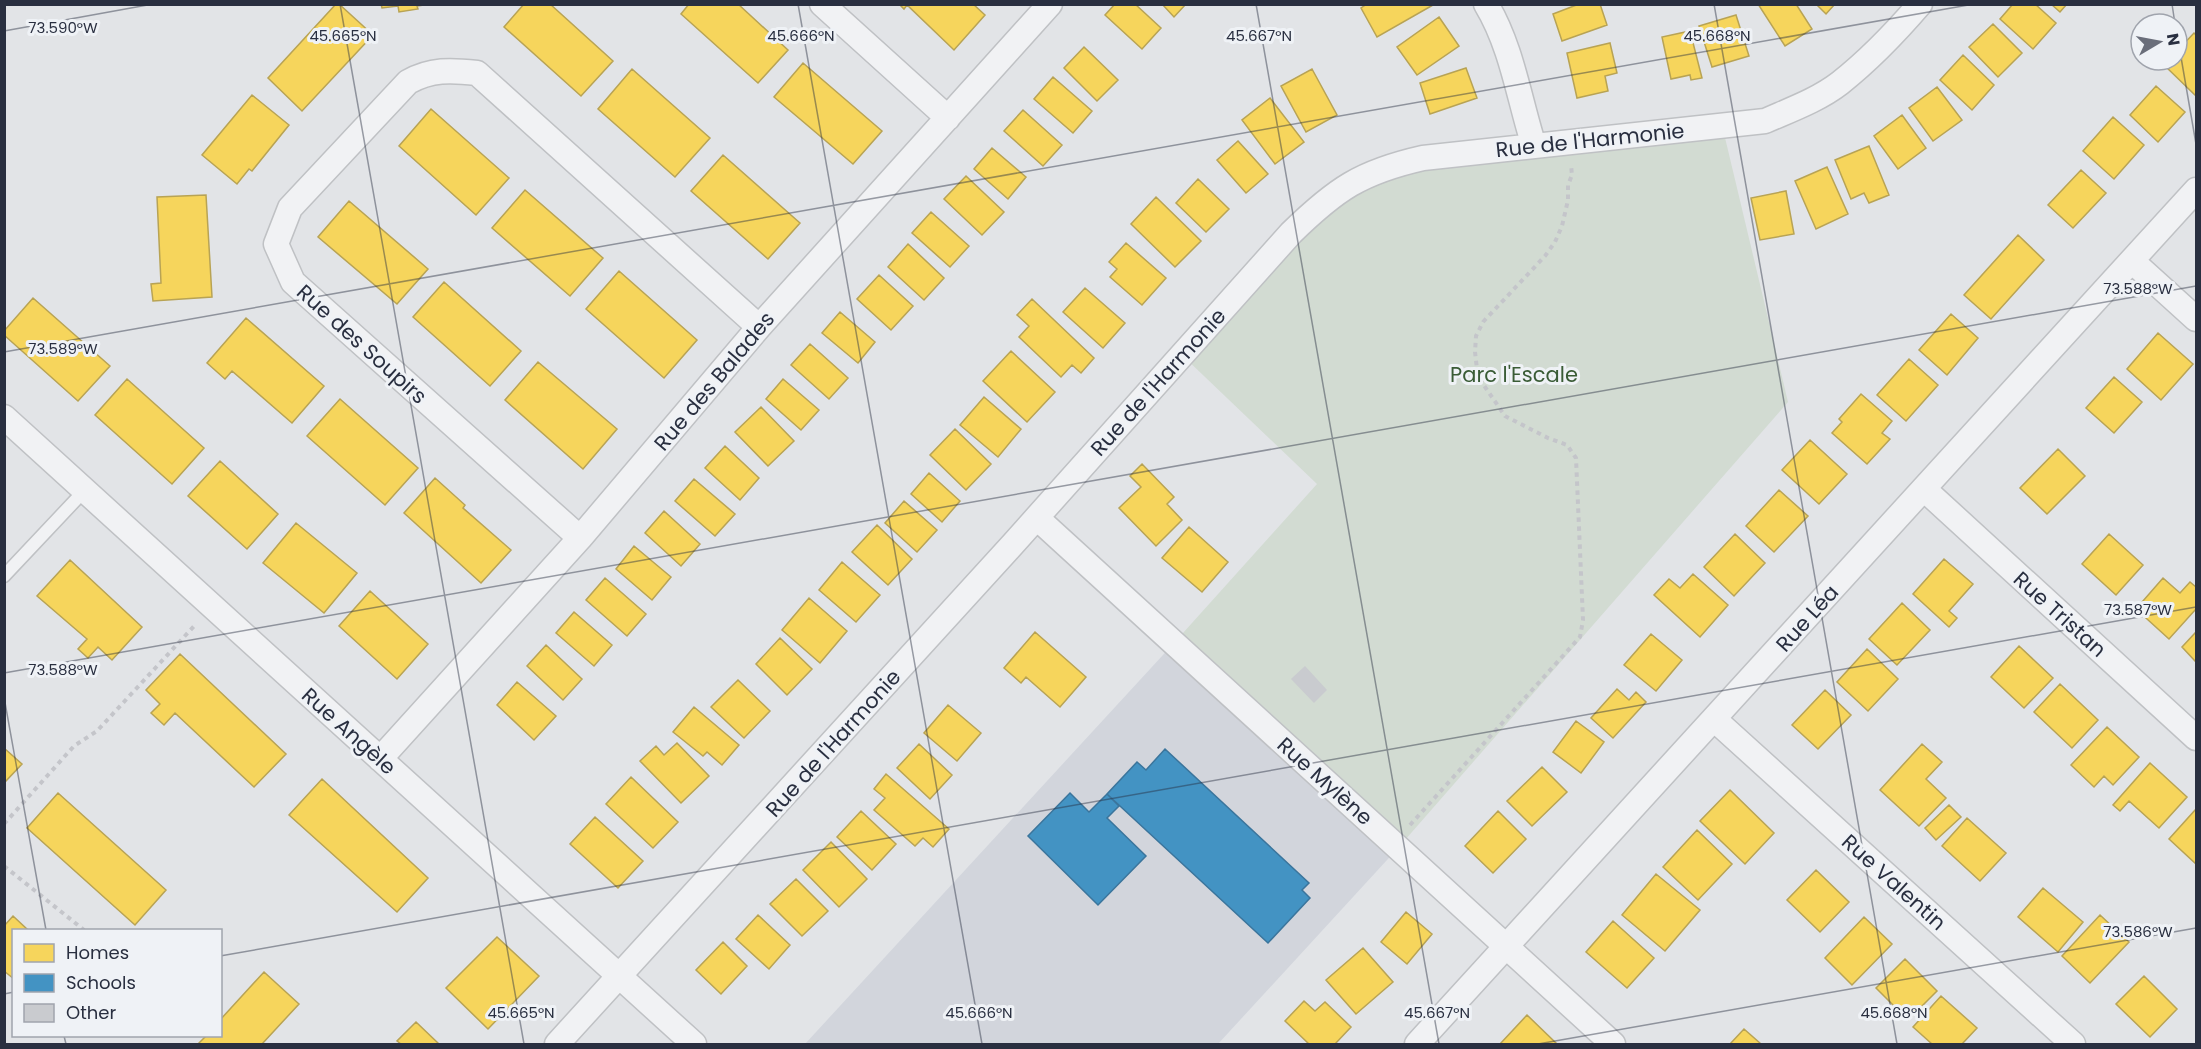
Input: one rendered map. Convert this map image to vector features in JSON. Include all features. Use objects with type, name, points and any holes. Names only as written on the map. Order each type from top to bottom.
[{"type":"street","points":[[822,4],[948,118]]},
{"type":"street","name":"Rue des Balades","points":[[380,759],[580,538],[759,327],[1050,4]]},
{"type":"street","points":[[1486,4],[1507,49],[1534,146]]},
{"type":"street","name":"Rue de l'Harmonie","points":[[557,1044],[1037,518],[1291,233],[1323,202],[1357,179],[1391,165],[1423,158],[1765,121],[1806,103],[1839,84],[1901,26],[1920,4]]},
{"type":"street","name":"Rue des Soupirs","points":[[580,538],[293,282],[276,244],[290,208],[408,82],[418,76],[447,70],[477,73],[759,327]]},
{"type":"street","name":"Rue Léa","points":[[1417,1044],[2196,190]]},
{"type":"street","points":[[2132,261],[2196,319]]},
{"type":"street","name":"Rue Angèle","points":[[4,417],[694,1044]]},
{"type":"street","name":"Rue Tristan","points":[[1924,489],[2196,738]]},
{"type":"street","name":"Rue Mylène","points":[[1037,518],[1613,1044]]},
{"type":"street","name":"Rue Valentin","points":[[1714,719],[2073,1044]]},
{"type":"lane","points":[[4,576],[85,490]]},
{"type":"path","points":[[1394,844],[1580,637],[1583,620],[1576,458],[1567,445],[1505,416],[1483,384],[1477,369],[1475,352],[1476,336],[1483,322],[1545,256],[1562,226],[1568,200],[1568,185],[1572,175],[1568,142]]},
{"type":"path","points":[[4,824],[74,746],[97,731],[213,606]]},
{"type":"path","points":[[4,866],[83,929]]},
{"type":"shaded area","points":[[1174,643],[1398,848],[1218,1044],[805,1044]]},
{"type":"green space","name":"Parc l'Escale","points":[[1722,125],[1788,402],[1398,848],[1174,643],[1317,484],[1182,355],[1357,179]]},
{"type":"building: Homes","points":[[336,4],[339,4],[373,35],[302,111],[268,78]]},
{"type":"building: Homes","points":[[381,4],[431,4],[399,12],[398,6],[382,8]]},
{"type":"building: Homes","points":[[524,4],[550,4],[613,61],[581,96],[504,27]]},
{"type":"building: Homes","points":[[689,4],[738,4],[788,50],[758,83],[681,14]]},
{"type":"building: Homes","points":[[899,4],[973,4],[985,15],[954,50],[907,5],[904,9]]},
{"type":"building: Homes","points":[[1115,4],[1135,4],[1161,28],[1142,49],[1105,15]]},
{"type":"building: Homes","points":[[1162,4],[1186,4],[1174,17]]},
{"type":"building: Homes","points":[[1367,4],[1433,5],[1377,37],[1361,8]]},
{"type":"building: Homes","points":[[1579,4],[1600,4],[1607,25],[1562,41],[1553,14]]},
{"type":"building: Homes","points":[[1758,4],[1796,4],[1812,29],[1785,46]]},
{"type":"building: Homes","points":[[1816,4],[1835,4],[1826,14]]},
{"type":"building: Homes","points":[[2013,4],[2035,4],[2056,23],[2033,49],[2000,19]]},
{"type":"building: Homes","points":[[2051,4],[2067,4],[2060,12]]},
{"type":"building: Homes","points":[[1736,15],[1749,56],[1712,67],[1699,26]]},
{"type":"building: Homes","points":[[1439,17],[1459,46],[1417,75],[1397,47]]},
{"type":"building: Homes","points":[[1993,24],[2022,53],[1998,77],[1969,47]]},
{"type":"building: Homes","points":[[1690,31],[1702,78],[1691,80],[1690,75],[1671,79],[1662,37]]},
{"type":"building: Homes","points":[[2194,33],[2196,35],[2196,96],[2171,72],[2189,72],[2189,38]]},
{"type":"building: Homes","points":[[1610,43],[1617,73],[1605,76],[1608,91],[1577,98],[1567,53]]},
{"type":"building: Homes","points":[[1084,47],[1118,80],[1097,101],[1064,68]]},
{"type":"building: Homes","points":[[1963,55],[1994,85],[1972,110],[1940,80]]},
{"type":"building: Homes","points":[[803,63],[882,131],[853,164],[774,97]]},
{"type":"building: Homes","points":[[1466,68],[1477,98],[1430,114],[1420,83]]},
{"type":"building: Homes","points":[[632,69],[710,138],[675,177],[598,109]]},
{"type":"building: Homes","points":[[1312,69],[1337,115],[1306,132],[1281,86]]},
{"type":"building: Homes","points":[[1053,77],[1092,111],[1073,133],[1034,99]]},
{"type":"building: Homes","points":[[2156,86],[2185,112],[2158,142],[2130,115]]},
{"type":"building: Homes","points":[[1937,87],[1962,120],[1933,141],[1909,108]]},
{"type":"building: Homes","points":[[252,95],[289,125],[252,171],[249,169],[237,184],[202,155]]},
{"type":"building: Homes","points":[[1270,98],[1304,142],[1275,164],[1242,120]]},
{"type":"building: Homes","points":[[431,109],[509,178],[476,215],[399,146]]},
{"type":"building: Homes","points":[[1023,110],[1062,145],[1043,166],[1004,131]]},
{"type":"building: Homes","points":[[1902,115],[1926,148],[1898,169],[1874,136]]},
{"type":"building: Homes","points":[[2113,117],[2144,145],[2114,179],[2083,151]]},
{"type":"building: Homes","points":[[1238,141],[1268,174],[1246,193],[1217,160]]},
{"type":"building: Homes","points":[[1869,146],[1889,195],[1869,203],[1864,193],[1851,199],[1835,160]]},
{"type":"building: Homes","points":[[992,148],[1026,177],[1008,199],[974,169]]},
{"type":"building: Homes","points":[[723,155],[800,223],[768,259],[691,191]]},
{"type":"building: Homes","points":[[1827,167],[1848,214],[1816,229],[1795,181]]},
{"type":"building: Homes","points":[[2081,170],[2106,193],[2073,228],[2048,205]]},
{"type":"building: Homes","points":[[966,176],[1004,212],[982,235],[944,199]]},
{"type":"building: Homes","points":[[1198,179],[1229,209],[1206,232],[1176,203]]},
{"type":"building: Homes","points":[[525,190],[603,258],[570,296],[492,228]]},
{"type":"building: Homes","points":[[1786,191],[1794,234],[1760,240],[1751,198]]},
{"type":"building: Homes","points":[[206,195],[212,297],[153,301],[151,284],[161,283],[157,197]]},
{"type":"building: Homes","points":[[1156,197],[1201,241],[1175,267],[1131,224]]},
{"type":"building: Homes","points":[[349,201],[428,269],[397,304],[318,237]]},
{"type":"building: Homes","points":[[931,212],[969,246],[950,267],[912,233]]},
{"type":"building: Homes","points":[[2018,235],[2044,260],[1991,319],[1964,295]]},
{"type":"building: Homes","points":[[1126,243],[1166,278],[1142,305],[1110,277],[1117,269],[1109,262]]},
{"type":"building: Homes","points":[[908,244],[944,278],[924,300],[888,267]]},
{"type":"building: Homes","points":[[619,271],[697,340],[664,378],[586,309]]},
{"type":"building: Homes","points":[[879,275],[913,306],[891,330],[857,299]]},
{"type":"building: Homes","points":[[444,282],[521,351],[490,386],[413,317]]},
{"type":"building: Homes","points":[[1085,288],[1125,323],[1103,348],[1063,312]]},
{"type":"building: Homes","points":[[33,298],[110,366],[78,401],[4,335],[4,331]]},
{"type":"building: Homes","points":[[1032,299],[1094,358],[1081,373],[1072,365],[1061,377],[1019,337],[1029,326],[1017,315]]},
{"type":"building: Homes","points":[[840,312],[875,342],[858,363],[822,333]]},
{"type":"building: Homes","points":[[1951,314],[1978,338],[1947,375],[1919,350]]},
{"type":"building: Homes","points":[[246,318],[324,386],[292,423],[232,371],[225,379],[207,363]]},
{"type":"building: Homes","points":[[2158,333],[2193,364],[2161,400],[2127,369]]},
{"type":"building: Homes","points":[[810,344],[848,378],[829,399],[791,365]]},
{"type":"building: Homes","points":[[1011,351],[1055,392],[1027,422],[983,381]]},
{"type":"building: Homes","points":[[1909,359],[1938,385],[1906,421],[1877,395]]},
{"type":"building: Homes","points":[[538,362],[617,429],[583,469],[505,400]]},
{"type":"building: Homes","points":[[2114,377],[2142,402],[2114,433],[2086,408]]},
{"type":"building: Homes","points":[[127,379],[204,448],[172,484],[95,415]]},
{"type":"building: Homes","points":[[783,379],[819,410],[801,430],[766,399]]},
{"type":"building: Homes","points":[[1861,394],[1892,421],[1882,433],[1890,439],[1867,464],[1832,433],[1842,422],[1839,419]]},
{"type":"building: Homes","points":[[984,397],[1021,429],[998,457],[960,425]]},
{"type":"building: Homes","points":[[340,399],[418,468],[385,505],[307,436]]},
{"type":"building: Homes","points":[[761,407],[794,441],[768,466],[735,432]]},
{"type":"building: Homes","points":[[955,429],[991,464],[966,490],[930,455]]},
{"type":"building: Homes","points":[[1810,440],[1847,474],[1819,504],[1782,470]]},
{"type":"building: Homes","points":[[725,446],[759,478],[740,500],[705,468]]},
{"type":"building: Homes","points":[[2058,449],[2085,476],[2047,514],[2020,488]]},
{"type":"building: Homes","points":[[220,461],[278,514],[247,549],[188,496]]},
{"type":"building: Homes","points":[[1142,464],[1174,497],[1167,504],[1182,520],[1156,546],[1119,508],[1141,487],[1130,476]]},
{"type":"building: Homes","points":[[929,473],[960,501],[942,522],[911,494]]},
{"type":"building: Homes","points":[[435,478],[465,505],[463,508],[511,550],[481,583],[404,513]]},
{"type":"building: Homes","points":[[694,479],[735,514],[715,536],[675,501]]},
{"type":"building: Homes","points":[[1779,490],[1808,516],[1774,552],[1746,526]]},
{"type":"building: Homes","points":[[904,501],[937,530],[917,552],[885,523]]},
{"type":"building: Homes","points":[[664,511],[700,544],[681,566],[645,533]]},
{"type":"building: Homes","points":[[296,523],[357,573],[324,613],[263,563]]},
{"type":"building: Homes","points":[[877,525],[912,559],[888,585],[852,552]]},
{"type":"building: Homes","points":[[1189,527],[1228,562],[1202,592],[1162,558]]},
{"type":"building: Homes","points":[[1735,534],[1765,563],[1734,596],[1704,567]]},
{"type":"building: Homes","points":[[2109,534],[2143,565],[2116,595],[2082,564]]},
{"type":"building: Homes","points":[[634,546],[671,577],[652,600],[616,569]]},
{"type":"building: Homes","points":[[1944,559],[1973,584],[1949,611],[1957,618],[1949,627],[1913,594]]},
{"type":"building: Homes","points":[[70,560],[142,627],[112,660],[98,647],[88,658],[78,649],[87,639],[37,596]]},
{"type":"building: Homes","points":[[842,562],[880,595],[856,622],[819,590]]},
{"type":"building: Homes","points":[[1693,574],[1728,605],[1700,637],[1654,595],[1669,579],[1680,588]]},
{"type":"building: Homes","points":[[605,578],[646,614],[627,636],[586,600]]},
{"type":"building: Homes","points":[[2163,578],[2180,593],[2190,582],[2196,587],[2196,609],[2169,639],[2136,609]]},
{"type":"building: Homes","points":[[370,591],[428,644],[397,679],[339,626]]},
{"type":"building: Homes","points":[[809,598],[847,631],[820,663],[782,630]]},
{"type":"building: Homes","points":[[1902,603],[1930,630],[1897,665],[1869,639]]},
{"type":"building: Homes","points":[[574,612],[612,645],[594,666],[556,633]]},
{"type":"building: Homes","points":[[1035,632],[1086,677],[1060,707],[1026,677],[1021,683],[1004,668]]},
{"type":"building: Homes","points":[[2196,632],[2196,662],[2182,647]]},
{"type":"building: Homes","points":[[1651,634],[1682,660],[1656,691],[1624,665]]},
{"type":"building: Homes","points":[[780,638],[812,669],[787,695],[756,664]]},
{"type":"building: Homes","points":[[546,645],[582,679],[563,700],[527,666]]},
{"type":"building: Homes","points":[[2019,646],[2053,678],[2024,708],[1991,677]]},
{"type":"building: Homes","points":[[1867,649],[1898,679],[1868,711],[1837,682]]},
{"type":"building: Homes","points":[[180,654],[286,754],[254,787],[175,713],[164,725],[151,713],[160,704],[146,690]]},
{"type":"building: Homes","points":[[738,680],[770,711],[744,738],[711,707]]},
{"type":"building: Homes","points":[[517,682],[556,716],[534,740],[497,705]]},
{"type":"building: Homes","points":[[2060,684],[2098,720],[2072,748],[2034,712]]},
{"type":"building: Homes","points":[[1617,689],[1629,700],[1636,692],[1646,702],[1613,738],[1591,718]]},
{"type":"building: Homes","points":[[1825,690],[1851,715],[1818,749],[1792,725]]},
{"type":"building: Homes","points":[[948,705],[981,733],[957,761],[924,733]]},
{"type":"building: Homes","points":[[694,707],[739,745],[722,765],[707,752],[703,756],[673,732]]},
{"type":"building: Homes","points":[[1576,721],[1604,742],[1581,773],[1553,752]]},
{"type":"building: Homes","points":[[2107,727],[2139,757],[2113,785],[2104,776],[2094,787],[2071,765]]},
{"type":"building: Homes","points":[[677,743],[709,776],[681,803],[640,761],[656,746],[664,755]]},
{"type":"building: Homes","points":[[919,744],[952,775],[930,799],[897,768]]},
{"type":"building: Homes","points":[[1922,744],[1942,762],[1926,779],[1946,798],[1919,826],[1880,790]]},
{"type":"building: Homes","points":[[4,748],[22,764],[4,783]]},
{"type":"building: Homes","points":[[2150,763],[2187,797],[2159,828],[2129,801],[2120,811],[2113,805]]},
{"type":"building: Homes","points":[[1542,767],[1567,792],[1532,826],[1507,801]]},
{"type":"building: Homes","points":[[886,774],[949,829],[933,847],[923,838],[915,846],[874,810],[885,798],[874,789]]},
{"type":"building: Homes","points":[[631,777],[678,822],[653,848],[606,804]]},
{"type":"building: Homes","points":[[322,779],[428,878],[397,912],[289,815]]},
{"type":"building: Homes","points":[[1730,790],[1774,833],[1745,864],[1700,821]]},
{"type":"building: Homes","points":[[58,793],[166,890],[135,925],[27,828]]},
{"type":"building: Homes","points":[[1949,805],[1961,817],[1936,840],[1925,828]]},
{"type":"building: Homes","points":[[2196,809],[2196,864],[2169,839]]},
{"type":"building: Homes","points":[[861,811],[896,844],[872,870],[837,837]]},
{"type":"building: Homes","points":[[1498,811],[1526,839],[1493,873],[1465,846]]},
{"type":"building: Homes","points":[[595,817],[643,861],[618,888],[570,844]]},
{"type":"building: Homes","points":[[1967,818],[2006,853],[1980,881],[1942,846]]},
{"type":"building: Homes","points":[[1697,830],[1732,864],[1698,900],[1663,867]]},
{"type":"building: Homes","points":[[831,842],[867,879],[839,907],[803,870]]},
{"type":"building: Homes","points":[[1816,870],[1849,902],[1820,932],[1787,900]]},
{"type":"building: Homes","points":[[1656,874],[1700,910],[1665,951],[1622,915]]},
{"type":"building: Homes","points":[[796,879],[828,911],[802,936],[770,904]]},
{"type":"building: Homes","points":[[2043,888],[2083,922],[2058,952],[2018,917]]},
{"type":"building: Homes","points":[[1406,912],[1432,934],[1407,964],[1381,942]]},
{"type":"building: Homes","points":[[758,915],[790,945],[769,969],[736,939]]},
{"type":"building: Homes","points":[[2100,915],[2129,942],[2090,983],[2062,956]]},
{"type":"building: Homes","points":[[13,916],[27,929],[12,929],[12,977],[4,971],[4,926]]},
{"type":"building: Homes","points":[[1864,917],[1892,944],[1852,985],[1825,958]]},
{"type":"building: Homes","points":[[1613,921],[1654,958],[1627,988],[1586,952]]},
{"type":"building: Homes","points":[[497,937],[539,976],[488,1029],[446,988]]},
{"type":"building: Homes","points":[[723,942],[747,966],[721,994],[696,970]]},
{"type":"building: Homes","points":[[1363,948],[1393,982],[1356,1014],[1326,980]]},
{"type":"building: Homes","points":[[1905,959],[1937,991],[1908,1020],[1876,988]]},
{"type":"building: Homes","points":[[264,972],[299,1004],[262,1044],[198,1044],[205,1037],[222,1037],[222,1018]]},
{"type":"building: Homes","points":[[2144,976],[2177,1009],[2150,1037],[2116,1004]]},
{"type":"building: Homes","points":[[1941,996],[1977,1028],[1962,1044],[1932,1044],[1913,1027]]},
{"type":"building: Homes","points":[[1304,1001],[1315,1011],[1325,1002],[1351,1027],[1335,1044],[1309,1044],[1285,1021]]},
{"type":"building: Homes","points":[[1527,1015],[1556,1043],[1555,1044],[1500,1044]]},
{"type":"building: Homes","points":[[416,1022],[439,1044],[401,1044],[397,1041]]},
{"type":"building: Homes","points":[[1744,1029],[1761,1044],[1730,1044]]},
{"type":"building: Schools","points":[[1165,749],[1309,883],[1302,890],[1310,898],[1268,943],[1107,794],[1137,762],[1146,770]]},
{"type":"building: Schools","points":[[1070,793],[1089,812],[1107,794],[1119,806],[1107,818],[1146,856],[1098,905],[1028,836]]},
{"type":"building: Other","points":[[1305,666],[1327,690],[1314,703],[1291,679]]}]
